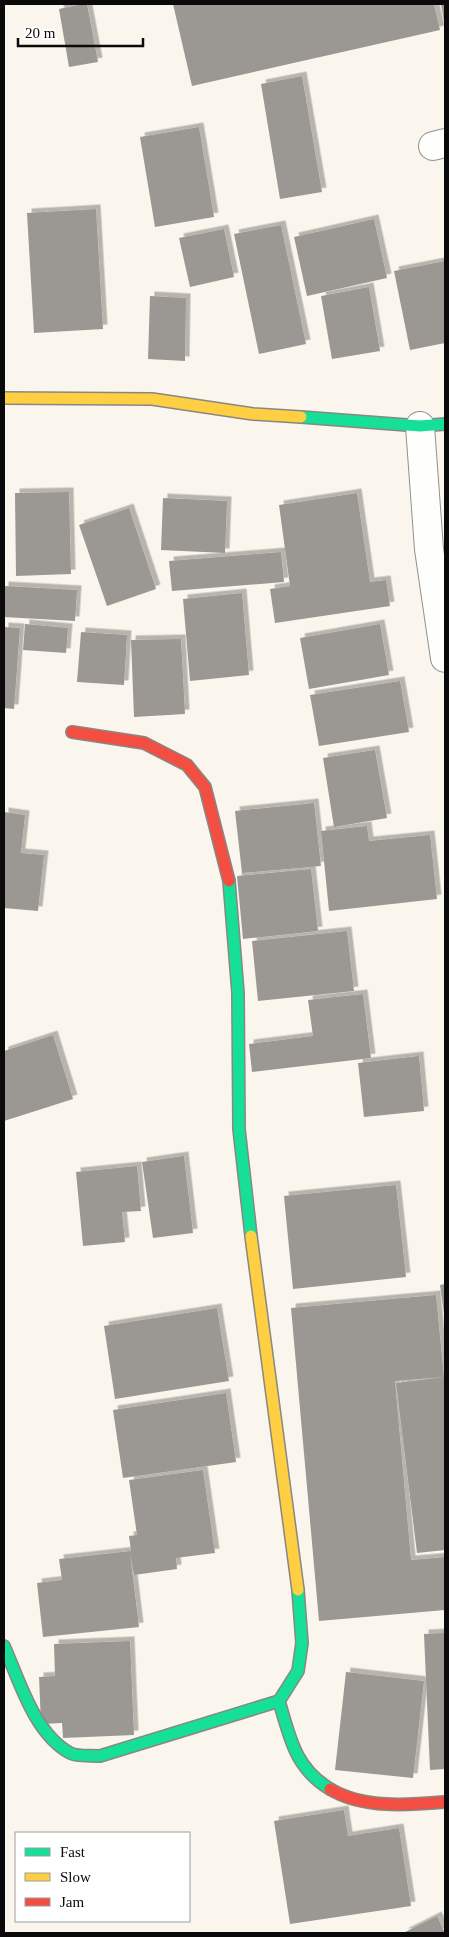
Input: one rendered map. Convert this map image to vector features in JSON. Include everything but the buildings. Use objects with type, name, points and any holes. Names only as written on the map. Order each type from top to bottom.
[{"type":"street","points":[[4,398],[152,399],[253,414],[433,425],[428,549],[445,658]]},
{"type":"street","points":[[4,1646],[40,1726],[52,1739],[71,1754],[100,1756],[279,1701],[298,1671],[302,1643],[301,1614],[244,1184],[239,1129],[238,993],[228,874],[205,787],[187,765],[144,743],[72,732]]},
{"type":"street","points":[[279,1701],[295,1752],[306,1770],[329,1790],[356,1800],[392,1804],[410,1805],[445,1802]]},
{"type":"traffic: fast","points":[[301,417],[420,426],[445,424]]},
{"type":"traffic: fast","points":[[229,881],[238,993],[239,1129],[251,1236]]},
{"type":"traffic: fast","points":[[298,1590],[302,1643],[298,1671],[279,1701],[291,1740],[301,1762],[318,1781],[330,1789]]},
{"type":"traffic: fast","points":[[4,1646],[22,1690],[38,1720],[57,1744],[76,1755],[100,1756],[279,1701]]},
{"type":"traffic: slow","points":[[4,398],[152,399],[253,414],[301,417]]},
{"type":"traffic: slow","points":[[251,1236],[298,1590]]},
{"type":"traffic: jam","points":[[72,732],[144,743],[187,765],[205,787],[229,881]]},
{"type":"traffic: jam","points":[[330,1789],[357,1800],[371,1803],[416,1804],[445,1802]]}]
